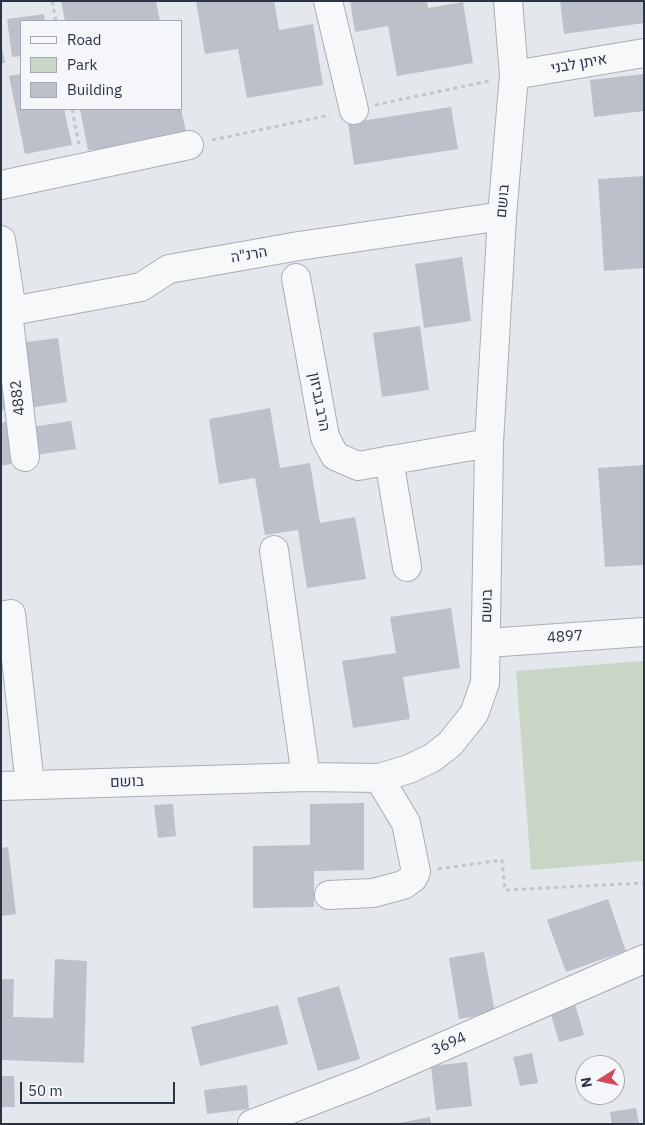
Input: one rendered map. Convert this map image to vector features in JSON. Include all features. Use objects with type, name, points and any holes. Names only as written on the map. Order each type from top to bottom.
[{"type":"street","points":[[328,1],[354,110]]},
{"type":"street","name":"בושם","points":[[1,786],[306,778],[379,778],[409,769],[432,758],[450,744],[474,714],[485,683],[487,643],[489,444],[502,216],[514,76],[508,1]]},
{"type":"street","name":"איתן לבני","points":[[514,76],[644,53]]},
{"type":"street","points":[[1,185],[189,145]]},
{"type":"street","name":"הרנ\"ה","points":[[7,312],[142,287],[169,269],[299,246],[502,216]]},
{"type":"street","name":"4882","points":[[1,240],[7,312],[25,457]]},
{"type":"street","name":"הרב גביזון","points":[[296,278],[325,437],[334,456],[358,466],[489,444]]},
{"type":"street","points":[[390,460],[407,567]]},
{"type":"street","points":[[274,550],[306,778]]},
{"type":"street","points":[[1,616],[11,614],[30,785]]},
{"type":"street","name":"4897","points":[[487,643],[644,632]]},
{"type":"street","points":[[329,895],[373,893],[403,885],[413,878],[416,872],[406,823],[379,778]]},
{"type":"street","name":"3694","points":[[252,1124],[304,1114],[364,1081],[644,959]]},
{"type":"path","points":[[52,1],[56,20]]},
{"type":"path","points":[[72,110],[84,168]]},
{"type":"path","points":[[416,872],[502,860],[505,890],[644,883]]},
{"type":"green space","points":[[644,661],[644,861],[531,870],[516,671]]},
{"type":"building","points":[[61,1],[156,1],[160,20],[65,20]]},
{"type":"building","points":[[196,1],[274,1],[279,30],[313,24],[323,85],[247,98],[238,49],[205,54]]},
{"type":"building","points":[[350,1],[427,1],[428,8],[463,2],[473,63],[397,76],[388,26],[355,32]]},
{"type":"building","points":[[560,1],[644,1],[644,23],[564,34]]},
{"type":"building","points":[[44,14],[45,20],[20,20],[20,56],[12,57],[7,19]]},
{"type":"building","points":[[1,43],[5,63],[1,63]]},
{"type":"building","points":[[20,74],[20,110],[64,110],[72,145],[25,154],[9,76]]},
{"type":"building","points":[[644,74],[644,111],[594,117],[590,80]]},
{"type":"building","points":[[451,107],[458,149],[354,165],[348,123]]},
{"type":"building","points":[[80,110],[181,110],[189,145],[88,150]]},
{"type":"building","points":[[644,176],[644,268],[604,271],[598,179]]},
{"type":"building","points":[[462,257],[471,321],[424,328],[415,264]]},
{"type":"building","points":[[420,326],[429,390],[382,397],[373,333]]},
{"type":"building","points":[[58,338],[67,402],[29,408],[19,343]]},
{"type":"building","points":[[1,366],[9,409],[1,410]]},
{"type":"building","points":[[270,408],[280,468],[310,463],[320,523],[355,517],[366,579],[307,588],[298,530],[265,535],[255,478],[219,484],[209,419]]},
{"type":"building","points":[[8,421],[16,463],[1,466],[1,423]]},
{"type":"building","points":[[71,421],[76,449],[36,455],[32,427]]},
{"type":"building","points":[[644,465],[644,565],[605,567],[598,468]]},
{"type":"building","points":[[451,608],[460,668],[403,677],[410,719],[353,728],[342,661],[396,653],[390,617]]},
{"type":"building","points":[[364,803],[364,870],[314,871],[314,907],[253,908],[253,846],[310,845],[310,804]]},
{"type":"building","points":[[173,804],[176,836],[158,838],[154,805]]},
{"type":"building","points":[[8,847],[16,914],[1,916],[1,848]]},
{"type":"building","points":[[608,899],[626,951],[566,972],[547,920]]},
{"type":"building","points":[[484,952],[495,1013],[459,1019],[449,958]]},
{"type":"building","points":[[55,959],[87,961],[84,1063],[1,1060],[1,979],[14,979],[13,1017],[53,1018]]},
{"type":"building","points":[[339,986],[360,1059],[318,1071],[297,998]]},
{"type":"building","points":[[575,1004],[584,1035],[559,1042],[550,1011]]},
{"type":"building","points":[[278,1005],[288,1044],[200,1066],[191,1027]]},
{"type":"building","points":[[532,1053],[538,1083],[520,1086],[513,1057]]},
{"type":"building","points":[[467,1062],[472,1106],[436,1110],[431,1066]]},
{"type":"building","points":[[1,1076],[14,1076],[15,1107],[1,1107]]},
{"type":"building","points":[[247,1085],[249,1109],[207,1114],[204,1090]]},
{"type":"building","points":[[636,1108],[639,1124],[612,1124],[610,1112]]},
{"type":"building","points":[[430,1117],[431,1124],[399,1124],[399,1123]]}]
